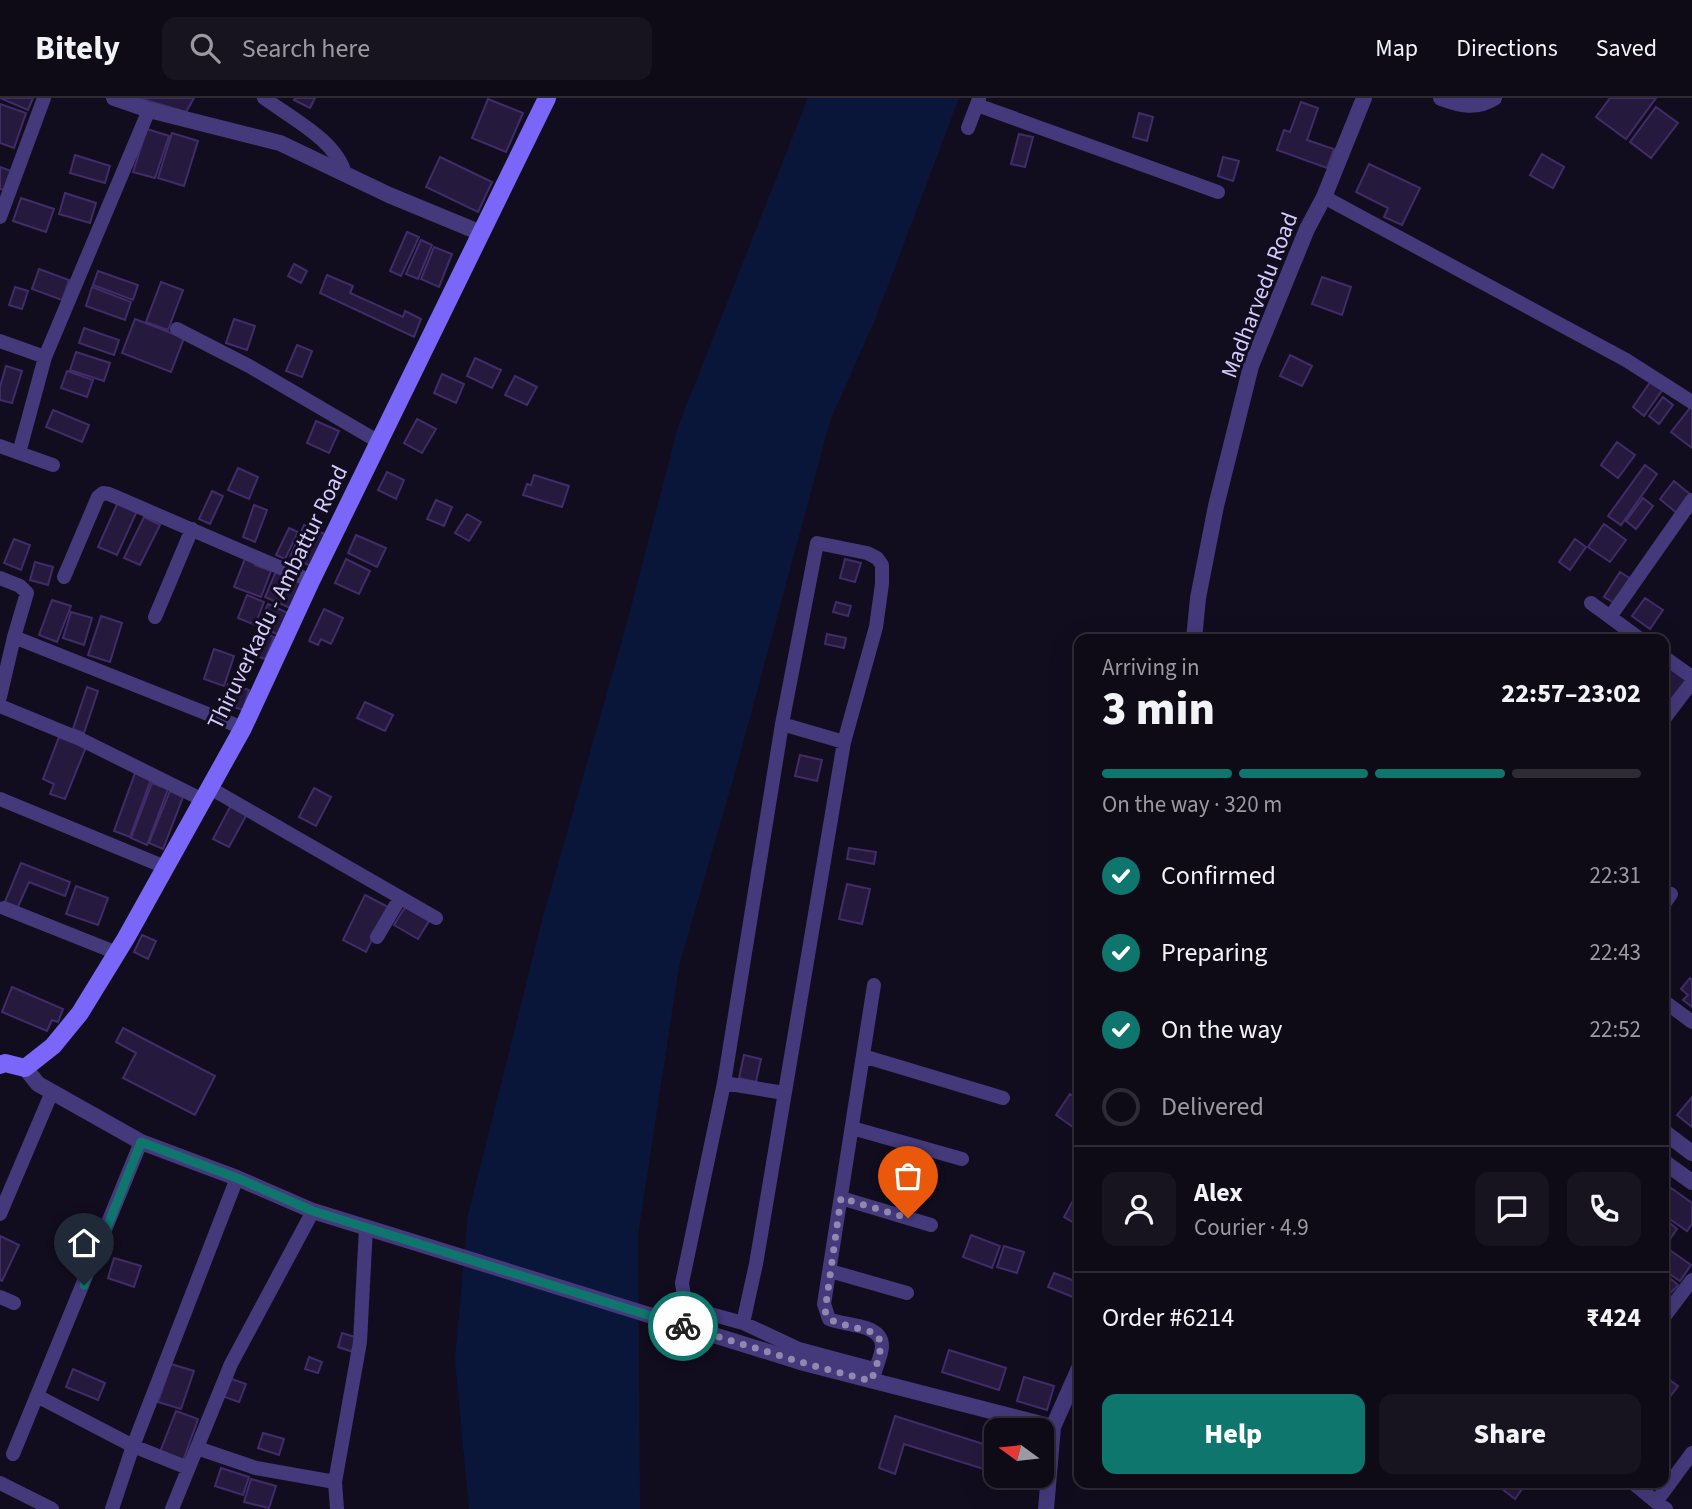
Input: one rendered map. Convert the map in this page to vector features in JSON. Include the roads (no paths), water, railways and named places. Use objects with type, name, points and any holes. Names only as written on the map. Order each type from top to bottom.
[{"type":"main road","name":"Thiruverkadu - Ambattur Road","points":[[25,1068],[52,1046],[80,1013],[117,953],[243,728],[311,581],[547,98]]},
{"type":"main road","points":[[2,1063],[25,1068]]},
{"type":"street","points":[[0,216],[44,98]]},
{"type":"street","points":[[114,98],[149,110],[280,143],[481,233]]},
{"type":"street","points":[[264,98],[331,147],[342,163],[345,174]]},
{"type":"street","name":"Madharvedu Road","points":[[1194,634],[1198,598],[1216,506],[1251,366],[1364,98]]},
{"type":"street","points":[[1441,98],[1466,105],[1479,105],[1494,98]]},
{"type":"street","points":[[968,128],[979,102],[1218,192]]},
{"type":"street","points":[[19,453],[45,357],[149,110]]},
{"type":"street","points":[[1324,197],[1626,360],[1692,402]]},
{"type":"street","points":[[177,329],[249,366],[379,442]]},
{"type":"street","points":[[0,341],[45,357]]},
{"type":"street","points":[[0,446],[53,465]]},
{"type":"street","points":[[64,577],[98,497],[109,494],[311,581]]},
{"type":"street","points":[[1610,617],[1692,500]]},
{"type":"street","points":[[155,617],[192,528]]},
{"type":"street","points":[[743,1324],[756,1264],[844,742],[876,627],[882,584],[882,565],[877,558],[867,553],[817,543],[782,724],[724,1083],[682,1283],[685,1303],[692,1309],[743,1324],[799,1349],[870,1368],[872,1378]]},
{"type":"street","points":[[0,578],[20,586],[27,593],[0,697]]},
{"type":"street","points":[[1591,603],[1633,634]]},
{"type":"street","points":[[14,637],[243,728]]},
{"type":"street","points":[[1669,661],[1692,679],[1669,712]]},
{"type":"street","points":[[0,706],[207,794],[436,918]]},
{"type":"street","points":[[782,724],[844,742]]},
{"type":"street","points":[[0,799],[165,867]]},
{"type":"street","points":[[377,937],[400,898]]},
{"type":"street","points":[[4,908],[117,953]]},
{"type":"street","points":[[872,1378],[882,1348],[879,1336],[874,1331],[835,1322],[827,1317],[824,1304],[874,985]]},
{"type":"street","points":[[1669,1006],[1692,1022]]},
{"type":"street","points":[[863,1056],[1003,1098]]},
{"type":"street","points":[[25,1068],[38,1083],[52,1092],[141,1142],[237,1178],[313,1211],[804,1363],[872,1378],[1020,1418]]},
{"type":"street","points":[[724,1083],[784,1093]]},
{"type":"street","points":[[0,1214],[52,1092]]},
{"type":"street","points":[[852,1128],[962,1159]]},
{"type":"street","points":[[1669,1136],[1692,1153]]},
{"type":"street","points":[[13,1454],[141,1142]]},
{"type":"street","points":[[1669,1168],[1692,1182]]},
{"type":"street","points":[[112,1509],[133,1446],[237,1178]]},
{"type":"street","points":[[841,1198],[931,1225]]},
{"type":"street","points":[[172,1509],[231,1364],[313,1211]]},
{"type":"street","points":[[337,1509],[335,1482],[360,1342],[366,1227]]},
{"type":"street","points":[[830,1271],[907,1293]]},
{"type":"street","points":[[1669,1310],[1692,1280]]},
{"type":"street","points":[[1054,1425],[1074,1380]]},
{"type":"street","points":[[37,1396],[133,1446],[188,1468]]},
{"type":"street","points":[[197,1448],[256,1468],[335,1482]]},
{"type":"street","points":[[1640,1488],[1661,1505],[1692,1453]]},
{"type":"street","points":[[0,1483],[52,1509]]},
{"type":"street","points":[[1045,1509],[1047,1488]]},
{"type":"water","points":[[808,98],[959,98],[876,317],[830,421],[736,769],[679,966],[638,1235],[640,1509],[469,1509],[455,1359],[468,1215],[543,917],[628,619],[678,427]]}]
